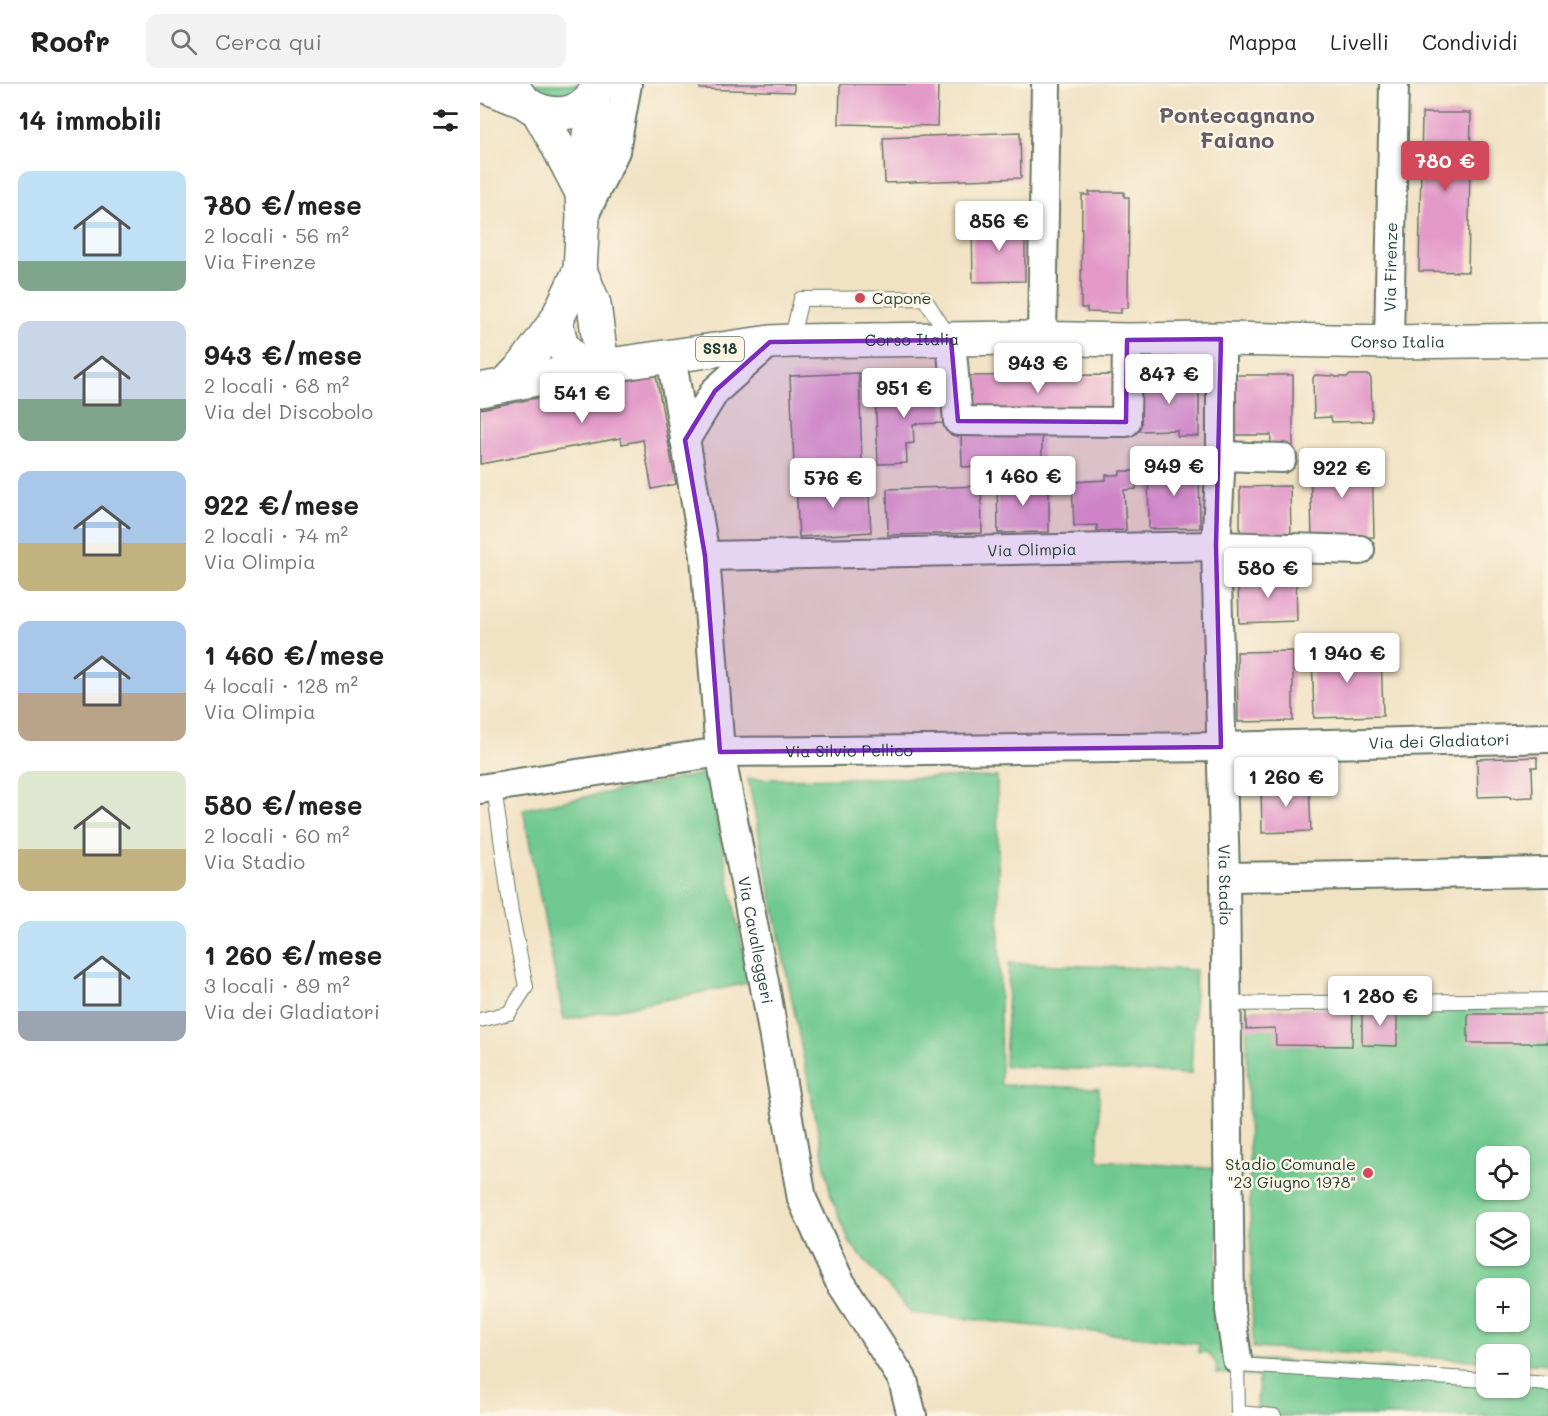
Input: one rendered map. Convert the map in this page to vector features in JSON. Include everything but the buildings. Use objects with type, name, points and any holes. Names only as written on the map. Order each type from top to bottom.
[{"type":"main road","points":[[480,84],[525,99],[553,114],[569,113],[583,106],[597,90]]},
{"type":"main road","points":[[493,387],[525,364],[556,321],[580,270],[582,205],[597,90]]},
{"type":"main road","points":[[525,99],[582,205]]},
{"type":"main road","points":[[556,321],[561,345],[573,359],[602,366],[594,304],[580,270]]},
{"type":"main road","name":"Corso Italia","points":[[602,366],[781,341],[1548,340]]},
{"type":"main road","name":"SS18","points":[[493,387],[602,366]]},
{"type":"street","points":[[582,205],[615,151],[627,84]]},
{"type":"street","points":[[1042,339],[1046,84]]},
{"type":"street","name":"Via Firenze","points":[[1389,342],[1394,84]]},
{"type":"street","name":"Via Stadio","points":[[1221,339],[1221,456],[1216,546],[1225,877],[1230,1310],[1237,1362]]},
{"type":"street","points":[[951,340],[958,421],[1126,422],[1127,340]]},
{"type":"street","points":[[685,440],[715,391],[781,341]]},
{"type":"street","name":"Via Cavalleggeri","points":[[671,356],[705,556],[720,752],[802,1199],[839,1280],[903,1380],[912,1416]]},
{"type":"street","points":[[1221,456],[1282,458]]},
{"type":"street","name":"Via Olimpia","points":[[705,556],[1216,546],[1360,550]]},
{"type":"street","name":"Via dei Gladiatori","points":[[1221,747],[1548,738]]},
{"type":"street","name":"Via Silvio Pellico","points":[[487,788],[720,752],[1221,747]]},
{"type":"street","points":[[1225,877],[1548,872]]},
{"type":"lane","points":[[480,1020],[509,1013],[526,987],[487,788]]},
{"type":"lane","points":[[1227,1004],[1548,1000]]},
{"type":"lane","points":[[1274,1416],[1238,1415],[1237,1362],[1476,1379]]},
{"type":"lane","points":[[1530,1383],[1548,1384]]},
{"type":"highlighted area","points":[[1221,339],[1216,546],[1221,747],[720,752],[705,556],[685,440],[715,391],[770,342],[951,340],[958,421],[1126,422],[1127,340]]},
{"type":"green space","points":[[532,84],[581,84],[563,96],[550,96]]},
{"type":"green space","points":[[708,773],[749,983],[564,1020],[523,809]]},
{"type":"green space","points":[[997,777],[1001,1085],[1099,1088],[1098,1160],[1220,1169],[1214,1329],[1248,1332],[1249,1359],[1476,1374],[1476,1398],[1530,1398],[1530,1385],[1548,1379],[1548,1416],[1256,1416],[1259,1377],[1216,1373],[1216,1364],[1211,1357],[1206,1352],[1198,1353],[1199,1343],[911,1313],[850,1243],[831,1196],[748,779]]},
{"type":"green space","points":[[1009,963],[1196,970],[1191,1074],[1005,1066]]},
{"type":"green space","name":"Stadio Comunale \"23 Giugno 1978\"","points":[[1548,1008],[1548,1365],[1530,1364],[1530,1344],[1476,1344],[1476,1360],[1253,1348],[1246,1010]]},
{"type":"place","name":"Capone","points":[[860,298]]},
{"type":"place","name":"Stadio Comunale \"23 Giugno 1978\"","points":[[1368,1173]]},
{"type":"district","name":"Pontecagnano Faiano","points":[[1237,128]]}]
